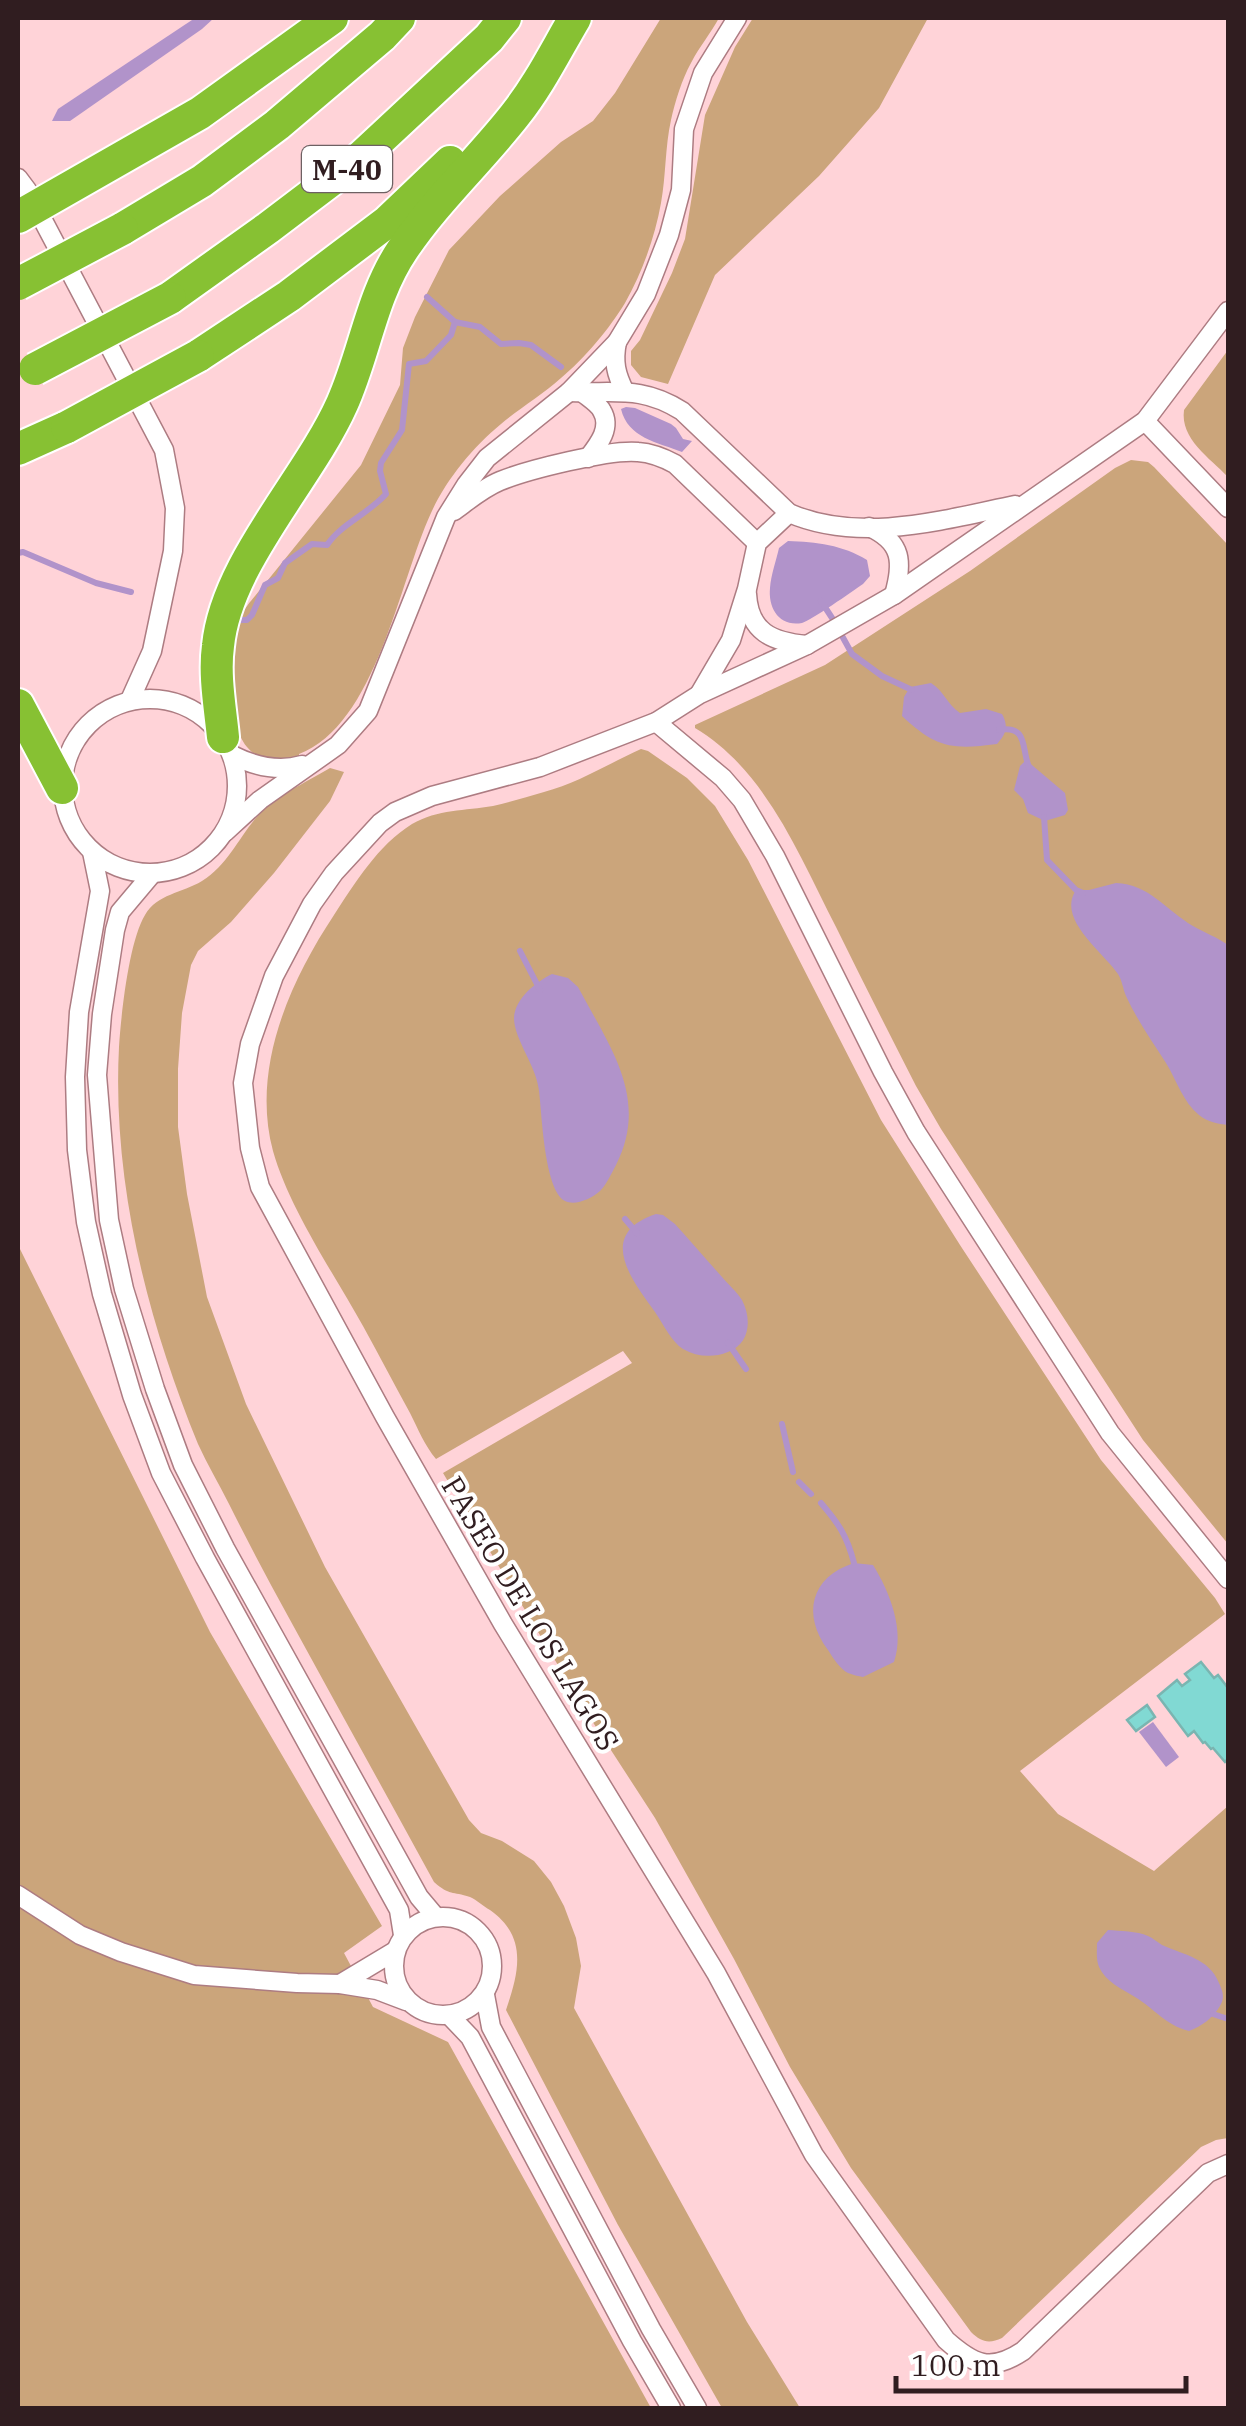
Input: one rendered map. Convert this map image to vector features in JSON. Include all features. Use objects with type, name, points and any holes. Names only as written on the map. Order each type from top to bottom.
[{"type":"highway","points":[[27,212],[200,112],[332,18]]},
{"type":"highway","name":"M-40","points":[[18,284],[202,181],[276,124],[399,18]]},
{"type":"highway","name":"M-40","points":[[26,373],[170,298],[268,228],[359,160],[505,18]]},
{"type":"highway","points":[[18,449],[67,428],[198,356],[289,296],[387,222],[515,94],[572,23]]},
{"type":"highway","points":[[227,746],[217,646],[223,616],[236,586],[341,407],[382,286],[402,251],[516,114],[572,23]]},
{"type":"highway","points":[[18,705],[62,788]]},
{"type":"street","points":[[312,762],[290,769],[250,764],[227,746],[204,717],[182,704],[156,698],[130,700],[88,723],[65,764],[62,788],[66,812],[76,834],[92,852],[120,868],[152,874],[201,858],[260,800],[338,745],[368,710],[446,517],[476,471],[506,442],[576,392],[616,342],[646,294],[681,190],[684,128],[703,74],[737,18]]},
{"type":"street","points":[[18,178],[27,190],[27,212],[164,450],[175,508],[173,551],[152,651],[130,700]]},
{"type":"street","name":"PASEO DE LOS LAGOS","points":[[1228,312],[1145,422],[894,595],[807,645],[700,694],[656,722],[540,767],[432,796],[380,823],[312,904],[286,950],[250,1044],[243,1083],[250,1148],[260,1187],[384,1418],[503,1624],[716,1973],[814,2155],[946,2340],[975,2362],[1012,2359],[1208,2174],[1228,2164]]},
{"type":"street","points":[[616,342],[614,360],[625,392]]},
{"type":"street","points":[[576,392],[602,411],[605,421],[604,432],[588,458]]},
{"type":"street","name":"PASEO DE LOS LAGOS","points":[[576,392],[648,394],[666,401],[682,411],[789,513],[810,522],[898,526],[1025,503]]},
{"type":"street","points":[[1145,422],[1228,508]]},
{"type":"street","points":[[506,442],[510,462],[522,474]]},
{"type":"street","points":[[446,517],[488,488],[522,474],[627,451],[666,459],[756,543],[789,513]]},
{"type":"street","points":[[869,526],[896,548],[900,575],[894,595]]},
{"type":"street","name":"PASEO DE LOS LAGOS","points":[[700,694],[730,640],[747,589],[756,543]]},
{"type":"street","points":[[747,589],[752,621],[760,629],[788,644],[807,645]]},
{"type":"street","points":[[656,722],[723,778],[742,800],[775,856],[916,1132],[1110,1433],[1228,1580]]},
{"type":"street","points":[[225,832],[238,787],[227,746]]},
{"type":"street","points":[[92,852],[100,891],[79,1012],[74,1077],[77,1150],[86,1222],[102,1294],[132,1395],[161,1473],[399,1910],[394,1978],[406,2001]]},
{"type":"street","points":[[152,874],[120,912],[115,930],[97,1075],[109,1220],[124,1289],[183,1465],[419,1898],[435,1916]]},
{"type":"street","points":[[18,1895],[80,1935],[194,1974],[377,1990],[426,2014],[450,2016],[470,2010],[484,1996],[494,1968],[486,1940],[464,1920],[435,1916],[417,1923],[399,1943],[340,1984]]},
{"type":"street","points":[[484,1996],[491,2027],[697,2408]]},
{"type":"street","points":[[450,2016],[470,2037],[670,2408]]},
{"type":"shaded area","points":[[195,18],[214,18],[70,121],[52,121],[58,109]]},
{"type":"shaded area","points":[[661,18],[719,18],[694,57],[679,91],[669,130],[655,229],[625,303],[579,362],[490,433],[452,477],[419,542],[382,649],[348,714],[325,738],[299,754],[299,759],[278,761],[258,756],[240,736],[233,703],[234,645],[242,613],[361,465],[400,385],[403,348],[415,317],[449,250],[500,196],[561,142],[593,121]]},
{"type":"shaded area","points":[[753,18],[928,18],[879,108],[819,176],[715,275],[668,384],[641,377],[631,365],[631,351],[640,340],[685,239],[705,115],[735,47]]},
{"type":"shaded area","points":[[1228,350],[1228,477],[1191,439],[1184,410]]},
{"type":"shaded area","points":[[626,407],[671,424],[683,439],[692,441],[682,452],[645,438],[625,419],[621,409]]},
{"type":"shaded area","points":[[1131,460],[1148,462],[1154,467],[1228,545],[1228,1544],[1143,1440],[941,1129],[779,817],[742,767],[695,728],[825,665]]},
{"type":"shaded area","points":[[788,541],[819,543],[848,551],[867,560],[870,576],[807,621],[787,622],[773,609],[770,595],[779,548]]},
{"type":"shaded area","points":[[931,683],[960,713],[986,709],[1002,714],[1006,730],[1003,737],[997,744],[968,747],[945,744],[925,735],[902,716],[904,697],[910,687]]},
{"type":"shaded area","points":[[641,749],[687,778],[715,806],[748,860],[881,1120],[1101,1460],[1225,1614],[1020,1771],[1058,1814],[1154,1871],[1228,1806],[1228,2138],[1201,2147],[1002,2338],[993,2341],[982,2340],[971,2332],[851,2168],[790,2067],[655,1818],[583,1707],[443,1473],[632,1363],[623,1351],[436,1459],[301,1218],[273,1151],[267,1089],[278,1028],[318,941],[378,854],[422,819],[493,806],[557,788]]},
{"type":"shaded area","points":[[1026,760],[1065,793],[1065,815],[1045,821],[1028,813],[1023,799],[1014,790],[1020,766]]},
{"type":"shaded area","points":[[330,768],[344,772],[330,801],[274,873],[231,922],[198,951],[191,965],[182,1013],[178,1127],[207,1297],[246,1404],[325,1567],[469,1820],[481,1833],[534,1861],[564,1906],[581,1966],[574,2008],[747,2322],[800,2408],[722,2408],[618,2225],[506,2010],[517,1969],[510,1932],[502,1920],[475,1900],[434,1882],[273,1590],[202,1452],[163,1348],[127,1199],[118,1098],[124,998],[139,927],[156,903],[202,881],[218,868],[272,803]]},
{"type":"shaded area","points":[[1116,883],[1148,893],[1193,926],[1228,945],[1228,1125],[1206,1119],[1189,1104],[1135,1014],[1118,974],[1077,924],[1071,901],[1076,890]]},
{"type":"shaded area","points":[[552,974],[568,978],[578,987],[613,1052],[627,1095],[629,1117],[616,1165],[600,1191],[573,1203],[558,1194],[553,1182],[537,1082],[514,1019],[522,998]]},
{"type":"shaded area","points":[[656,1214],[675,1224],[742,1300],[747,1330],[735,1348],[711,1356],[683,1349],[637,1286],[624,1258],[623,1245],[627,1233]]},
{"type":"shaded area","points":[[18,1245],[210,1632],[382,1926],[344,1953],[373,2007],[448,2042],[651,2408],[18,2408]]},
{"type":"shaded area","points":[[854,1563],[873,1565],[890,1599],[897,1625],[894,1662],[863,1677],[848,1673],[834,1660],[820,1637],[813,1611],[820,1587],[839,1569]]},
{"type":"shaded area","points":[[1153,1722],[1179,1757],[1166,1767],[1139,1732]]},
{"type":"shaded area","points":[[1108,1930],[1144,1934],[1209,1968],[1222,1989],[1223,2000],[1217,2010],[1189,2031],[1167,2021],[1115,1985],[1102,1972],[1097,1958],[1097,1943]]},
{"type":"building","points":[[1201,1662],[1228,1688],[1225,1762],[1194,1731],[1188,1736],[1158,1696],[1177,1680],[1182,1686],[1190,1680],[1185,1674]]},
{"type":"building","points":[[1147,1705],[1155,1717],[1136,1731],[1127,1720]]},
{"type":"waterway","points":[[427,297],[455,322]]},
{"type":"waterway","points":[[237,620],[247,620],[252,615],[265,585],[278,578],[285,563],[312,544],[327,545],[386,494],[381,463],[402,430],[409,364],[426,361],[451,335],[455,322],[480,327],[501,344],[531,345],[561,367]]},
{"type":"waterway","points":[[18,553],[131,592]]},
{"type":"waterway","points":[[821,601],[834,621]]},
{"type":"waterway","points":[[841,634],[852,654],[882,676],[912,690]]},
{"type":"waterway","points":[[999,730],[1009,729],[1020,735],[1029,767]]},
{"type":"waterway","points":[[1044,817],[1047,860],[1083,893]]},
{"type":"waterway","points":[[520,951],[540,990]]},
{"type":"waterway","points":[[625,1219],[637,1233]]},
{"type":"waterway","points":[[728,1343],[746,1369]]},
{"type":"waterway","points":[[782,1424],[793,1472]]},
{"type":"waterway","points":[[799,1482],[811,1494]]},
{"type":"waterway","points":[[821,1503],[842,1531],[854,1563]]},
{"type":"waterway","points":[[1213,2014],[1228,2019]]}]
